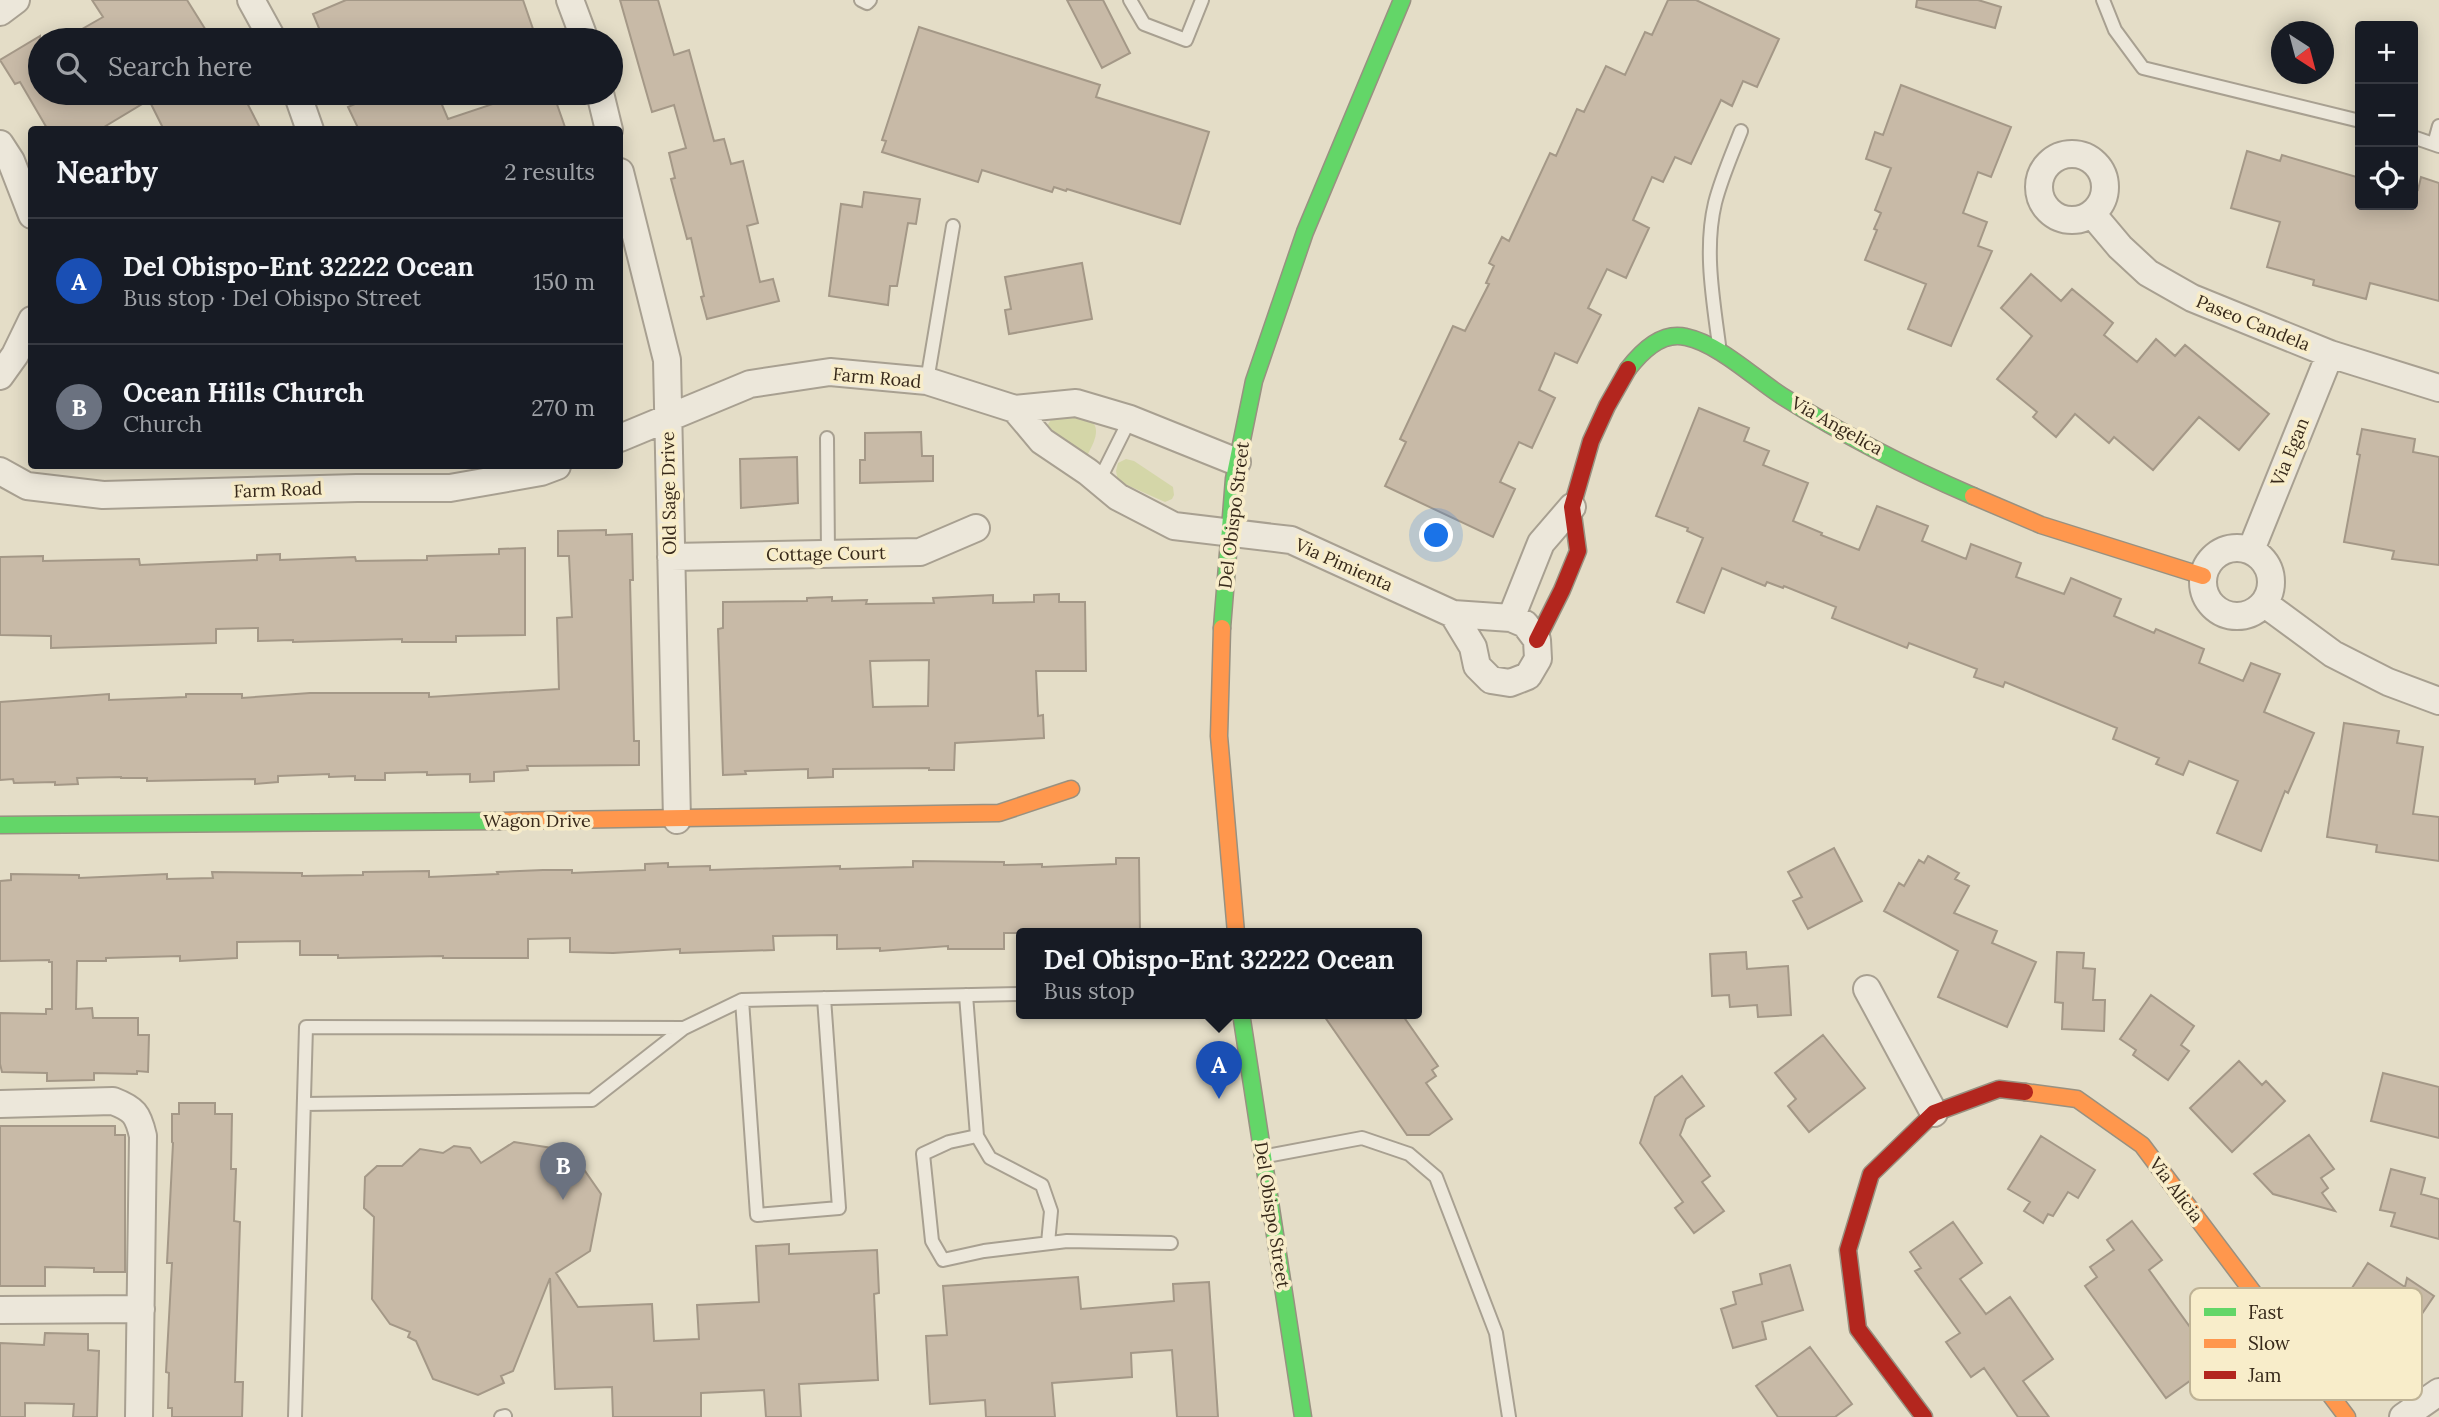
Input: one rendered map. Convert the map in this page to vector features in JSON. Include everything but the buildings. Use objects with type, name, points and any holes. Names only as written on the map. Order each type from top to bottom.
[{"type":"street","points":[[0,12],[16,0]]},
{"type":"street","points":[[251,0],[266,28]]},
{"type":"street","points":[[570,0],[580,28]]},
{"type":"street","name":"Del Obispo Street","points":[[1236,928],[1219,736],[1223,609],[1237,462],[1254,381],[1305,232],[1402,0]]},
{"type":"street","points":[[301,105],[309,126]]},
{"type":"street","points":[[603,105],[608,126]]},
{"type":"street","points":[[0,144],[11,161],[28,205]]},
{"type":"street","name":"Old Sage Drive","points":[[623,184],[667,360],[677,820]]},
{"type":"street","name":"Paseo Candela","points":[[2093,215],[2120,247],[2148,273],[2192,298],[2330,354],[2439,388]]},
{"type":"street","points":[[0,376],[15,355],[28,328]]},
{"type":"street","name":"Via Angelica","points":[[1537,640],[1578,551],[1572,507],[1591,441],[1622,377],[1640,354],[1660,340],[1685,336],[1720,352],[1782,396],[1946,484],[2041,526],[2203,576]]},
{"type":"street","name":"Via Egan","points":[[2251,550],[2330,354]]},
{"type":"street","name":"Farm Road","points":[[623,437],[750,384],[830,372],[927,381],[1015,409],[1076,403],[1130,419],[1237,462]]},
{"type":"street","points":[[1015,409],[1042,441],[1118,497],[1174,526],[1231,535]]},
{"type":"street","name":"Farm Road","points":[[0,471],[27,486],[103,495],[357,477],[450,488],[549,469]]},
{"type":"street","name":"Via Angelica","points":[[1511,618],[1541,543],[1572,507]]},
{"type":"street","name":"Cottage Court","points":[[671,557],[919,552],[976,528]]},
{"type":"street","name":"Via Pimienta","points":[[1231,535],[1291,540],[1453,614],[1511,618]]},
{"type":"street","points":[[2235,547],[2251,550],[2267,564],[2273,584],[2264,604],[2245,616],[2223,614],[2206,599],[2203,576],[2208,562],[2220,552],[2235,547]]},
{"type":"street","points":[[2264,604],[2333,654],[2388,682],[2439,701]]},
{"type":"street","points":[[1453,614],[1474,647],[1477,666],[1491,680],[1510,683],[1528,676],[1538,659],[1537,640],[1525,624],[1511,618]]},
{"type":"street","name":"Wagon Drive","points":[[0,825],[677,820],[999,813],[1070,789]]},
{"type":"street","points":[[1867,989],[1934,1113],[1871,1174],[1848,1250],[1858,1329],[1924,1417]]},
{"type":"street","name":"Del Obispo Street","points":[[1242,1019],[1303,1417]]},
{"type":"street","name":"Via Alicia","points":[[1934,1113],[1999,1089],[2077,1099],[2142,1146],[2249,1288]]},
{"type":"street","points":[[0,1104],[113,1101],[131,1108],[140,1121],[143,1136],[139,1417]]},
{"type":"street","points":[[0,1310],[141,1309]]},
{"type":"street","points":[[2403,1417],[2439,1392]]},
{"type":"street","name":"Via Alicia","points":[[2334,1400],[2347,1417]]},
{"type":"lane","points":[[861,0],[867,3],[870,0]]},
{"type":"lane","points":[[1130,0],[1144,24],[1186,40],[1202,0]]},
{"type":"lane","points":[[2103,0],[2115,30],[2143,68],[2355,120]]},
{"type":"lane","points":[[2418,139],[2436,145],[2439,125]]},
{"type":"lane","points":[[1720,352],[1710,276],[1713,215],[1741,131]]},
{"type":"lane","points":[[927,381],[953,226]]},
{"type":"lane","points":[[1099,481],[1130,419]]},
{"type":"lane","points":[[827,438],[828,554]]},
{"type":"lane","points":[[304,1104],[592,1100],[684,1028],[741,1000],[1016,994]]},
{"type":"lane","points":[[966,995],[977,1136],[990,1158],[1042,1185],[1051,1211],[1048,1243]]},
{"type":"lane","points":[[741,1000],[757,1215],[839,1208],[824,998]]},
{"type":"lane","points":[[295,1417],[306,1027],[684,1028]]},
{"type":"lane","points":[[977,1136],[949,1142],[923,1154],[932,1241],[943,1260],[984,1251],[1067,1241],[1171,1243]]},
{"type":"lane","points":[[1263,1157],[1362,1138],[1409,1154],[1436,1177],[1496,1333],[1508,1417]]},
{"type":"green space","points":[[1054,415],[1084,418],[1095,425],[1094,441],[1088,454],[1078,456],[1059,444],[1047,426]]},
{"type":"green space","points":[[1126,459],[1134,461],[1173,487],[1172,499],[1165,502],[1118,481],[1118,463]]},
{"type":"traffic: fast","points":[[1222,628],[1234,479],[1254,381],[1305,232],[1402,0]]},
{"type":"traffic: fast","points":[[1628,369],[1639,356],[1661,340],[1677,336],[1698,341],[1723,354],[1782,396],[1828,424],[1973,496]]},
{"type":"traffic: fast","points":[[0,825],[499,821]]},
{"type":"traffic: fast","points":[[1242,1019],[1303,1417]]},
{"type":"traffic: slow","points":[[1973,496],[2041,525],[2203,576]]},
{"type":"traffic: slow","points":[[1222,628],[1219,736],[1236,928]]},
{"type":"traffic: slow","points":[[499,821],[999,813],[1071,789]]},
{"type":"traffic: slow","points":[[2025,1092],[2077,1099],[2142,1145],[2250,1288]]},
{"type":"traffic: slow","points":[[2334,1400],[2347,1417]]},
{"type":"traffic: jam","points":[[1537,640],[1578,551],[1572,507],[1591,441],[1628,369]]},
{"type":"traffic: jam","points":[[1924,1417],[1858,1329],[1848,1250],[1871,1174],[1934,1113],[1999,1089],[2025,1092]]},
{"type":"place","name":"Del Obispo-Ent 32222 Ocean","points":[[1219,1099]]},
{"type":"place","name":"Ocean Hills Church","points":[[563,1200]]}]
